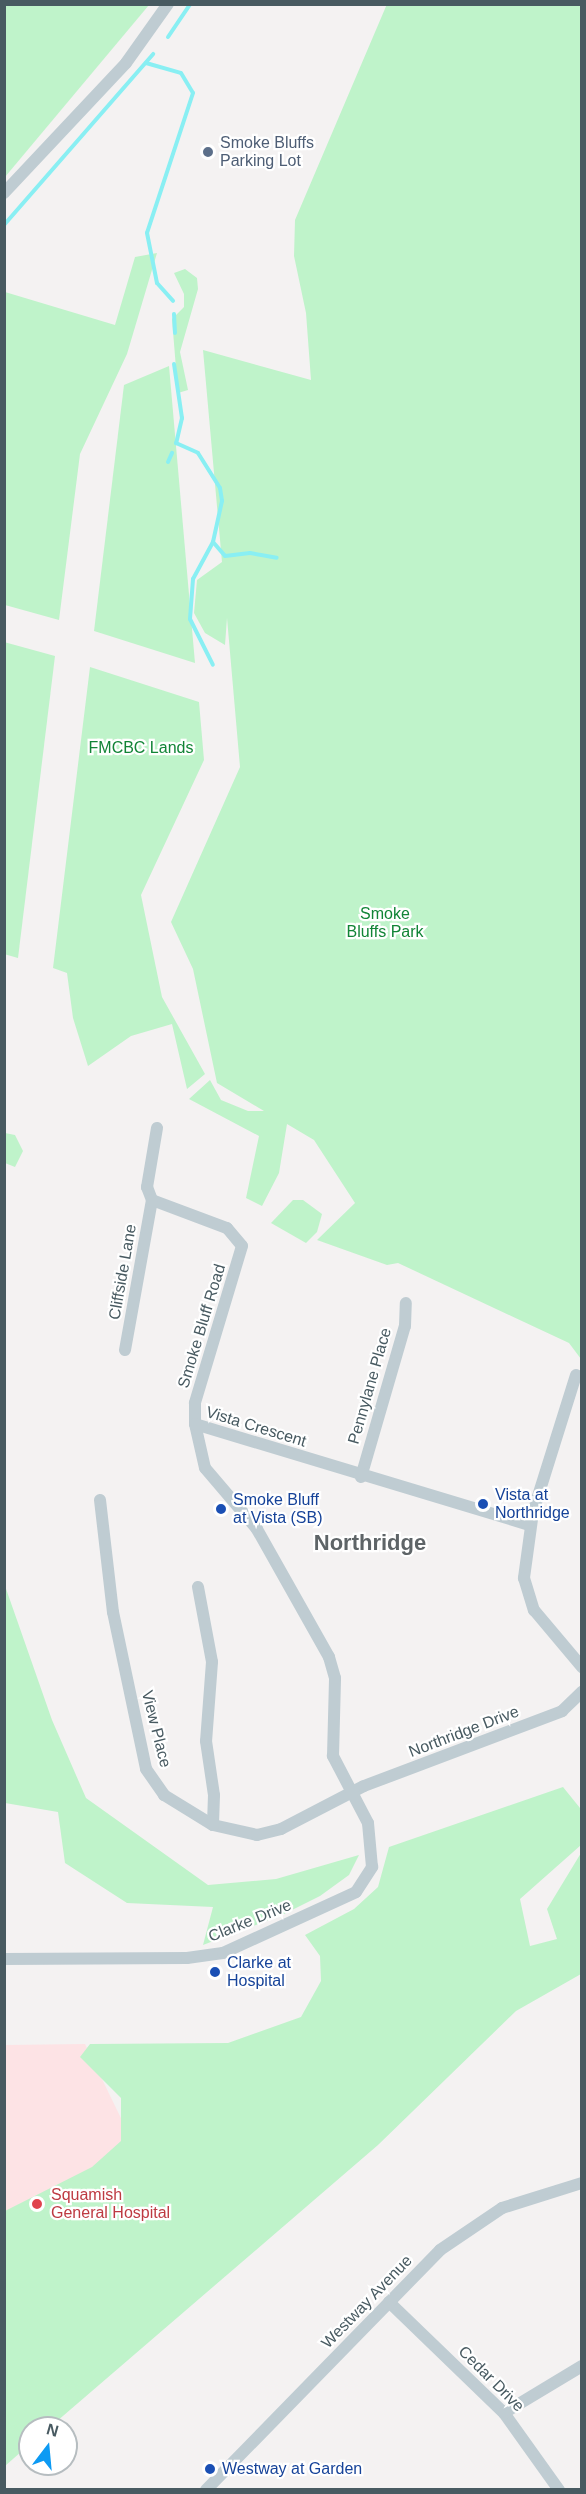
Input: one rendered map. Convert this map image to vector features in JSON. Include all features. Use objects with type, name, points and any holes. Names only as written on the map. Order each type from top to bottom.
[{"type":"street","points":[[4,193],[126,63],[168,4]]},
{"type":"street","name":"Cliffside Lane","points":[[125,1350],[152,1200],[147,1187],[157,1128]]},
{"type":"street","name":"Smoke Bluff Road","points":[[152,1200],[227,1228],[240,1239],[241,1256],[195,1403],[195,1424]]},
{"type":"street","name":"Pennylane Place","points":[[361,1477],[405,1326],[406,1303]]},
{"type":"street","points":[[576,1375],[530,1525],[524,1578],[528,1595],[551,1632],[582,1667]]},
{"type":"street","name":"Vista Crescent","points":[[195,1424],[361,1477],[530,1525]]},
{"type":"street","name":"Vista Crescent","points":[[195,1424],[205,1468],[257,1529],[329,1657],[335,1678],[333,1756],[351,1793]]},
{"type":"street","name":"View Place","points":[[100,1500],[113,1612],[147,1769],[164,1795],[213,1825],[268,1833],[351,1793]]},
{"type":"street","points":[[198,1587],[212,1662],[206,1741],[214,1796],[213,1825]]},
{"type":"street","name":"Northridge Drive","points":[[351,1793],[562,1711],[582,1692]]},
{"type":"street","name":"Clarke Drive","points":[[4,1959],[207,1956],[328,1906],[356,1892],[372,1867],[368,1823],[351,1793]]},
{"type":"street","name":"Westway Avenue","points":[[208,2489],[440,2250],[481,2220],[525,2197],[582,2183]]},
{"type":"street","name":"Cedar Drive","points":[[389,2302],[504,2413],[559,2490]]},
{"type":"street","points":[[504,2413],[582,2366]]},
{"type":"shaded area","name":"Squamish General Hospital","points":[[85,2044],[133,2143],[5,2265],[5,2045]]},
{"type":"green space","name":"Smoke Bluffs Park","points":[[387,4],[581,5],[581,1359],[569,1343],[398,1263],[387,1265],[317,1240],[355,1203],[314,1140],[287,1124],[279,1173],[262,1206],[246,1198],[259,1136],[189,1099],[210,1080],[221,1100],[248,1111],[264,1111],[217,1083],[193,969],[171,922],[240,767],[227,618],[225,645],[205,633],[194,613],[197,580],[222,562],[203,350],[311,380],[306,313],[294,256],[295,220]]},
{"type":"green space","points":[[4,5],[149,5],[5,177]]},
{"type":"green space","points":[[157,253],[127,354],[80,454],[59,620],[5,605],[5,292],[115,325],[135,257]]},
{"type":"green space","points":[[185,269],[197,278],[198,289],[180,352],[188,390],[178,393],[172,319],[184,307],[184,294],[174,273]]},
{"type":"green space","points":[[169,366],[195,663],[94,631],[124,385]]},
{"type":"green space","points":[[4,642],[55,656],[18,958],[4,954]]},
{"type":"green space","name":"FMCBC Lands","points":[[90,667],[199,702],[204,760],[141,895],[162,997],[205,1074],[187,1089],[172,1024],[131,1036],[88,1066],[73,1018],[67,973],[53,968]]},
{"type":"green space","points":[[5,1133],[15,1135],[23,1151],[15,1167],[5,1163]]},
{"type":"green space","points":[[293,1200],[303,1200],[322,1214],[317,1232],[306,1243],[271,1223]]},
{"type":"green space","points":[[4,1583],[52,1720],[86,1798],[208,1885],[276,1879],[359,1855],[349,1875],[320,1896],[282,1915],[203,1945],[213,1907],[127,1903],[65,1863],[58,1812],[5,1803]]},
{"type":"green space","points":[[563,1787],[580,1808],[581,1845],[520,1899],[530,1946],[557,1939],[547,1909],[581,1853],[581,1974],[516,2011],[378,2145],[63,2416],[18,2416],[18,2455],[5,2466],[5,2211],[92,2167],[121,2141],[121,2098],[80,2057],[90,2044],[228,2043],[301,2017],[321,1981],[320,1956],[305,1935],[354,1909],[378,1887],[389,1847]]},
{"type":"waterway","points":[[168,37],[190,4]]},
{"type":"waterway","points":[[4,225],[153,54]]},
{"type":"waterway","points":[[146,63],[181,73],[193,93],[147,233],[157,283],[173,301]]},
{"type":"waterway","points":[[174,314],[175,333]]},
{"type":"waterway","points":[[174,364],[182,418],[176,443],[198,453],[220,488],[222,501],[213,542],[193,579],[190,619],[213,665]]},
{"type":"waterway","points":[[168,462],[172,453]]},
{"type":"waterway","points":[[213,542],[225,556],[250,553],[277,558]]},
{"type":"place","name":"Smoke Bluffs Parking Lot","points":[[208,152]]},
{"type":"place","name":"Vista at Northridge","points":[[483,1504]]},
{"type":"place","name":"Smoke Bluff at Vista (SB)","points":[[221,1509]]},
{"type":"place","name":"Clarke at Hospital","points":[[215,1972]]},
{"type":"place","name":"Squamish General Hospital","points":[[37,2204]]},
{"type":"place","name":"Westway at Garden","points":[[210,2469]]},
{"type":"district","name":"Northridge","points":[[370,1543]]}]
